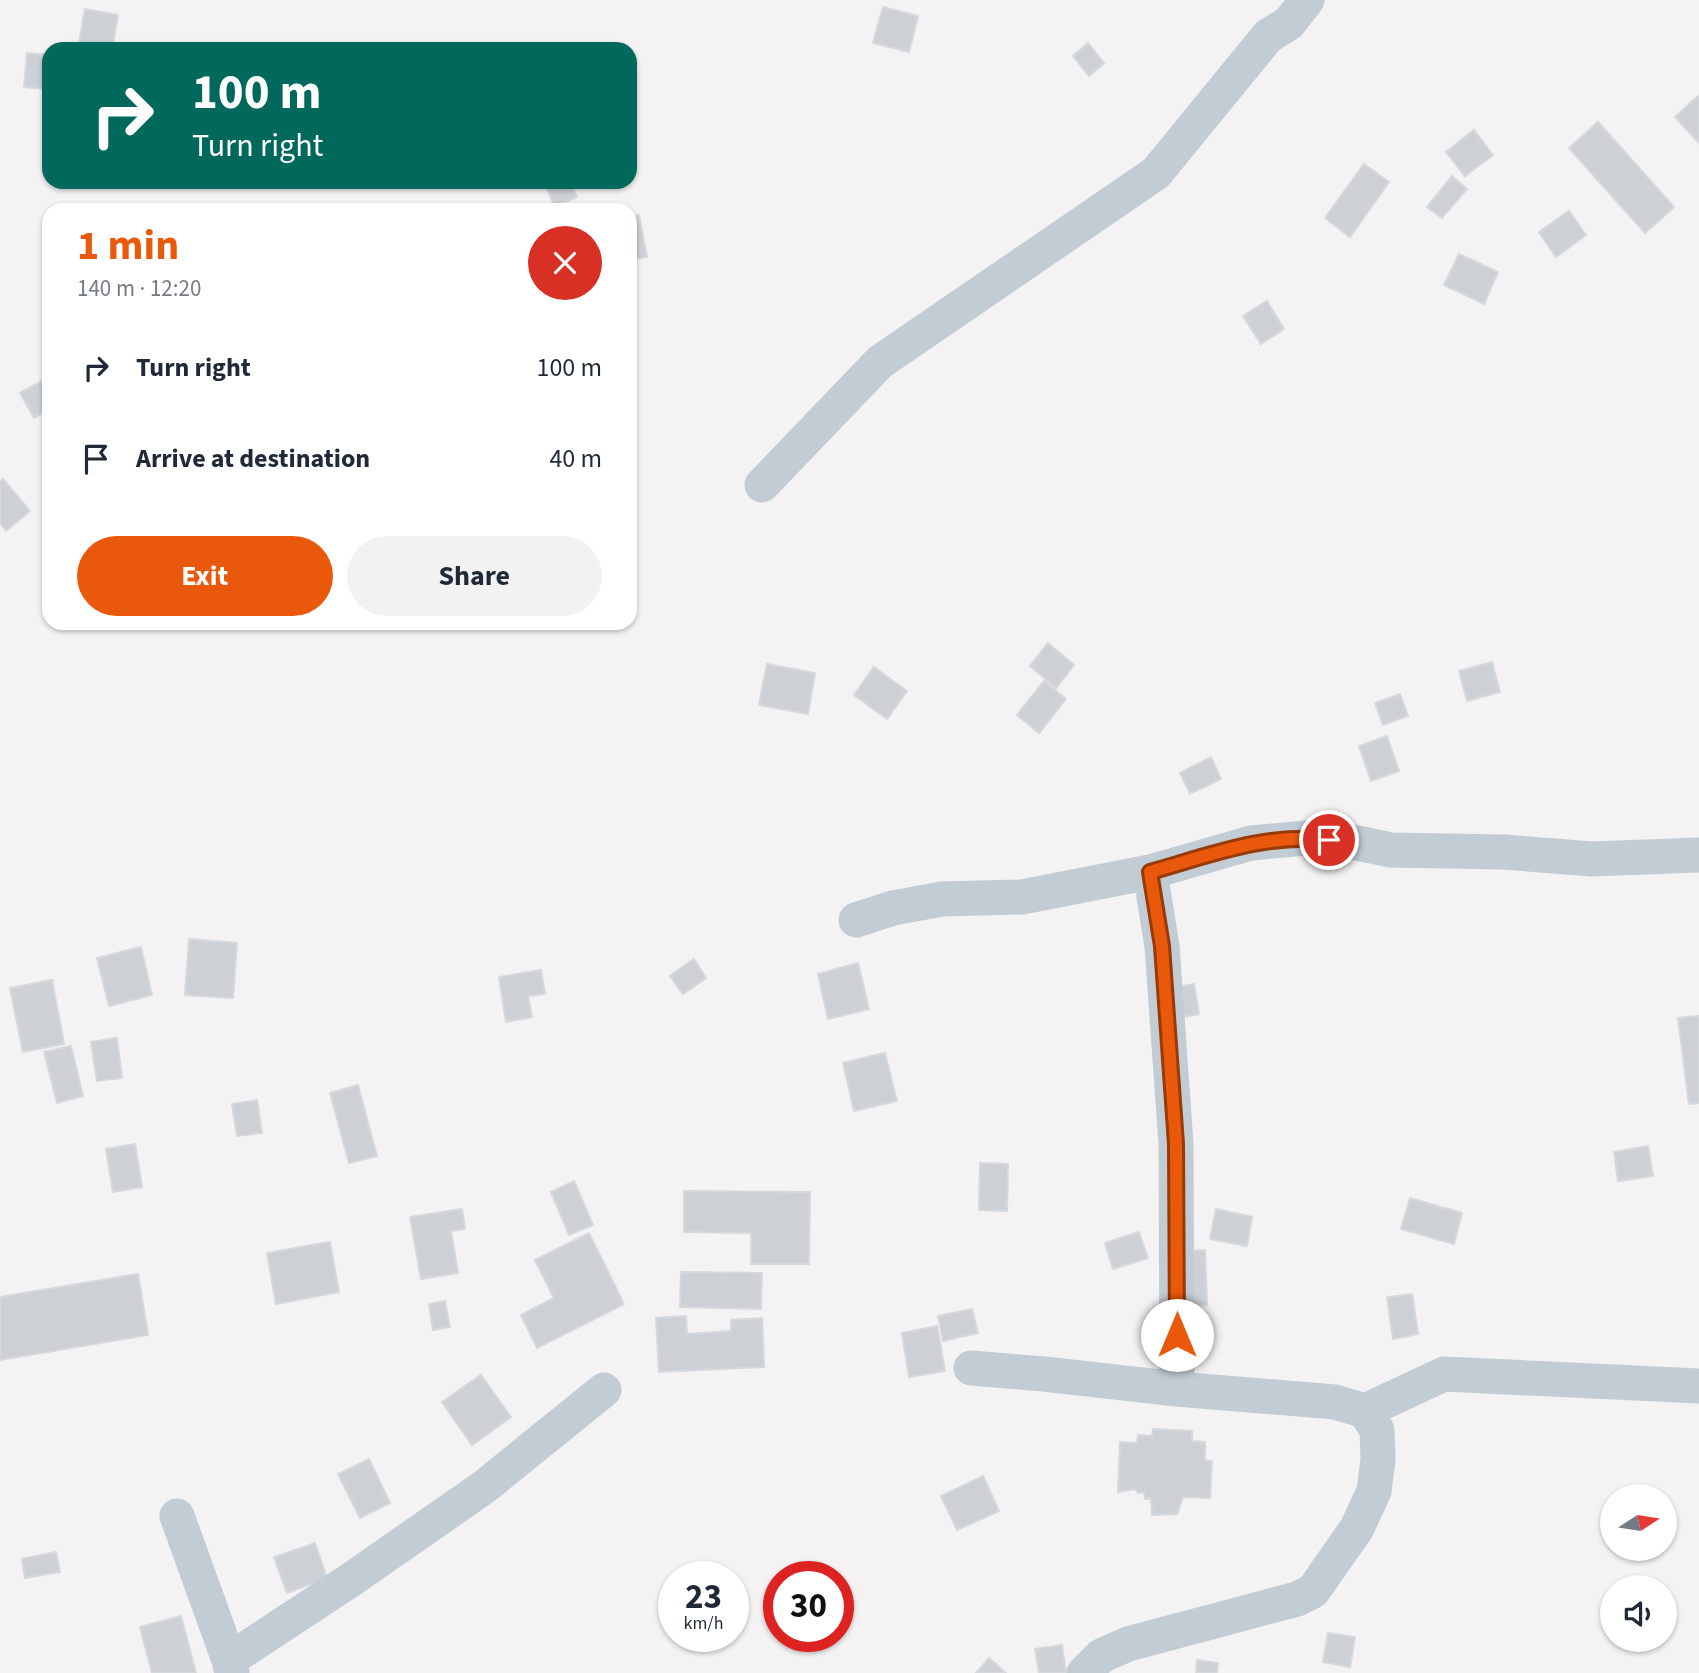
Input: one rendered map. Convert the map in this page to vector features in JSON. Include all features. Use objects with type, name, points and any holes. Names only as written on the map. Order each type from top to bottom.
[{"type":"street","points":[[762,485],[880,362],[1156,173],[1268,36],[1289,23],[1307,0]]},
{"type":"street","points":[[856,920],[893,908],[942,900],[1022,897],[1150,872],[1251,843],[1306,838],[1391,849],[1503,852],[1592,859],[1699,855]]},
{"type":"street","points":[[1150,872],[1162,946],[1176,1144],[1177,1389]]},
{"type":"street","points":[[971,1368],[1335,1402],[1365,1411],[1377,1430],[1378,1460],[1374,1491],[1357,1528],[1312,1591],[1297,1599],[1128,1644],[1101,1656],[1084,1673]]},
{"type":"street","points":[[1365,1411],[1444,1374],[1699,1386]]},
{"type":"street","points":[[177,1516],[231,1667],[484,1487],[604,1390]]},
{"type":"building","points":[[883,7],[918,16],[909,52],[873,43]]},
{"type":"building","points":[[85,9],[118,15],[113,42],[79,42]]},
{"type":"building","points":[[1088,43],[1104,63],[1089,76],[1073,56]]},
{"type":"building","points":[[27,53],[42,54],[42,89],[24,87]]},
{"type":"building","points":[[1699,95],[1699,143],[1675,117]]},
{"type":"building","points":[[1598,122],[1674,207],[1645,233],[1569,148]]},
{"type":"building","points":[[1474,130],[1493,155],[1465,176],[1446,152]]},
{"type":"building","points":[[1364,164],[1389,182],[1350,237],[1325,218]]},
{"type":"building","points":[[1452,176],[1467,189],[1442,218],[1427,207]]},
{"type":"building","points":[[547,189],[573,189],[577,197],[564,203],[553,203]]},
{"type":"building","points":[[1569,211],[1586,235],[1556,257],[1539,232]]},
{"type":"building","points":[[637,215],[647,257],[637,259]]},
{"type":"building","points":[[1459,254],[1498,272],[1484,304],[1444,285]]},
{"type":"building","points":[[1267,301],[1284,329],[1261,344],[1243,316]]},
{"type":"building","points":[[42,381],[42,414],[34,418],[20,393]]},
{"type":"building","points":[[3,479],[30,511],[6,531],[0,523],[0,482]]},
{"type":"building","points":[[1048,643],[1074,665],[1056,688],[1030,666]]},
{"type":"building","points":[[1492,662],[1500,692],[1467,701],[1459,671]]},
{"type":"building","points":[[767,664],[815,673],[808,714],[759,705]]},
{"type":"building","points":[[874,667],[907,691],[887,719],[854,695]]},
{"type":"building","points":[[1044,681],[1066,699],[1039,733],[1017,715]]},
{"type":"building","points":[[1400,694],[1408,716],[1383,725],[1375,703]]},
{"type":"building","points":[[1387,736],[1399,771],[1371,781],[1359,746]]},
{"type":"building","points":[[1211,757],[1221,779],[1190,794],[1180,773]]},
{"type":"building","points":[[189,939],[237,943],[233,998],[185,995]]},
{"type":"building","points":[[141,947],[152,995],[109,1006],[97,958]]},
{"type":"building","points":[[694,959],[706,978],[683,994],[670,976]]},
{"type":"building","points":[[858,963],[869,1009],[828,1019],[818,974]]},
{"type":"building","points":[[541,970],[545,994],[528,996],[532,1017],[506,1022],[499,977]]},
{"type":"building","points":[[52,980],[64,1044],[23,1052],[10,988]]},
{"type":"building","points":[[1194,984],[1199,1014],[1174,1019],[1169,989]]},
{"type":"building","points":[[1699,1016],[1699,1103],[1689,1104],[1678,1018]]},
{"type":"building","points":[[117,1038],[122,1078],[97,1081],[91,1042]]},
{"type":"building","points":[[71,1046],[83,1096],[57,1103],[44,1052]]},
{"type":"building","points":[[885,1053],[897,1101],[854,1111],[843,1063]]},
{"type":"building","points":[[358,1085],[377,1156],[349,1163],[330,1093]]},
{"type":"building","points":[[257,1100],[262,1133],[237,1136],[232,1104]]},
{"type":"building","points":[[135,1144],[142,1187],[113,1192],[106,1149]]},
{"type":"building","points":[[1648,1146],[1653,1176],[1618,1181],[1614,1152]]},
{"type":"building","points":[[980,1163],[1008,1164],[1007,1211],[979,1210]]},
{"type":"building","points":[[574,1181],[593,1225],[569,1235],[551,1192]]},
{"type":"building","points":[[684,1191],[810,1192],[809,1264],[751,1264],[751,1233],[684,1232]]},
{"type":"building","points":[[1410,1198],[1462,1213],[1454,1244],[1401,1229]]},
{"type":"building","points":[[462,1209],[465,1229],[451,1231],[458,1273],[421,1279],[410,1217]]},
{"type":"building","points":[[1216,1209],[1252,1217],[1247,1246],[1210,1239]]},
{"type":"building","points":[[1139,1232],[1148,1258],[1113,1269],[1105,1243]]},
{"type":"building","points":[[589,1233],[624,1304],[537,1348],[521,1315],[554,1298],[535,1260]]},
{"type":"building","points":[[330,1242],[339,1292],[276,1304],[267,1253]]},
{"type":"building","points":[[1205,1250],[1207,1305],[1182,1306],[1181,1251]]},
{"type":"building","points":[[681,1272],[762,1273],[761,1309],[680,1307]]},
{"type":"building","points":[[138,1274],[148,1335],[0,1360],[0,1297]]},
{"type":"building","points":[[1412,1294],[1418,1334],[1393,1339],[1387,1297]]},
{"type":"building","points":[[445,1301],[450,1327],[433,1330],[429,1304]]},
{"type":"building","points":[[972,1309],[978,1333],[943,1341],[938,1316]]},
{"type":"building","points":[[686,1316],[687,1334],[731,1331],[731,1320],[762,1318],[764,1367],[659,1372],[656,1318]]},
{"type":"building","points":[[937,1326],[945,1371],[909,1377],[902,1333]]},
{"type":"building","points":[[481,1375],[511,1417],[472,1445],[442,1402]]},
{"type":"building","points":[[1153,1429],[1192,1431],[1192,1441],[1205,1442],[1205,1461],[1212,1461],[1210,1498],[1183,1497],[1177,1514],[1152,1515],[1151,1499],[1145,1499],[1144,1492],[1138,1493],[1135,1489],[1118,1492],[1120,1442],[1137,1443],[1138,1435],[1152,1436]]},
{"type":"building","points":[[369,1459],[390,1503],[360,1518],[338,1474]]},
{"type":"building","points":[[983,1476],[999,1511],[957,1530],[941,1496]]},
{"type":"building","points":[[315,1543],[327,1578],[287,1593],[274,1557]]},
{"type":"building","points":[[56,1552],[60,1572],[25,1578],[22,1559]]},
{"type":"building","points":[[181,1616],[196,1673],[152,1673],[140,1627]]},
{"type":"building","points":[[1328,1633],[1355,1637],[1350,1667],[1323,1662]]},
{"type":"building","points":[[1062,1645],[1066,1673],[1039,1673],[1035,1649]]},
{"type":"building","points":[[989,1658],[1006,1673],[976,1673]]},
{"type":"building","points":[[1197,1660],[1218,1663],[1217,1673],[1196,1673]]},
{"type":"route","points":[[1177,1335],[1176,1144],[1162,946],[1150,872],[1251,843],[1306,838],[1329,840]]}]
